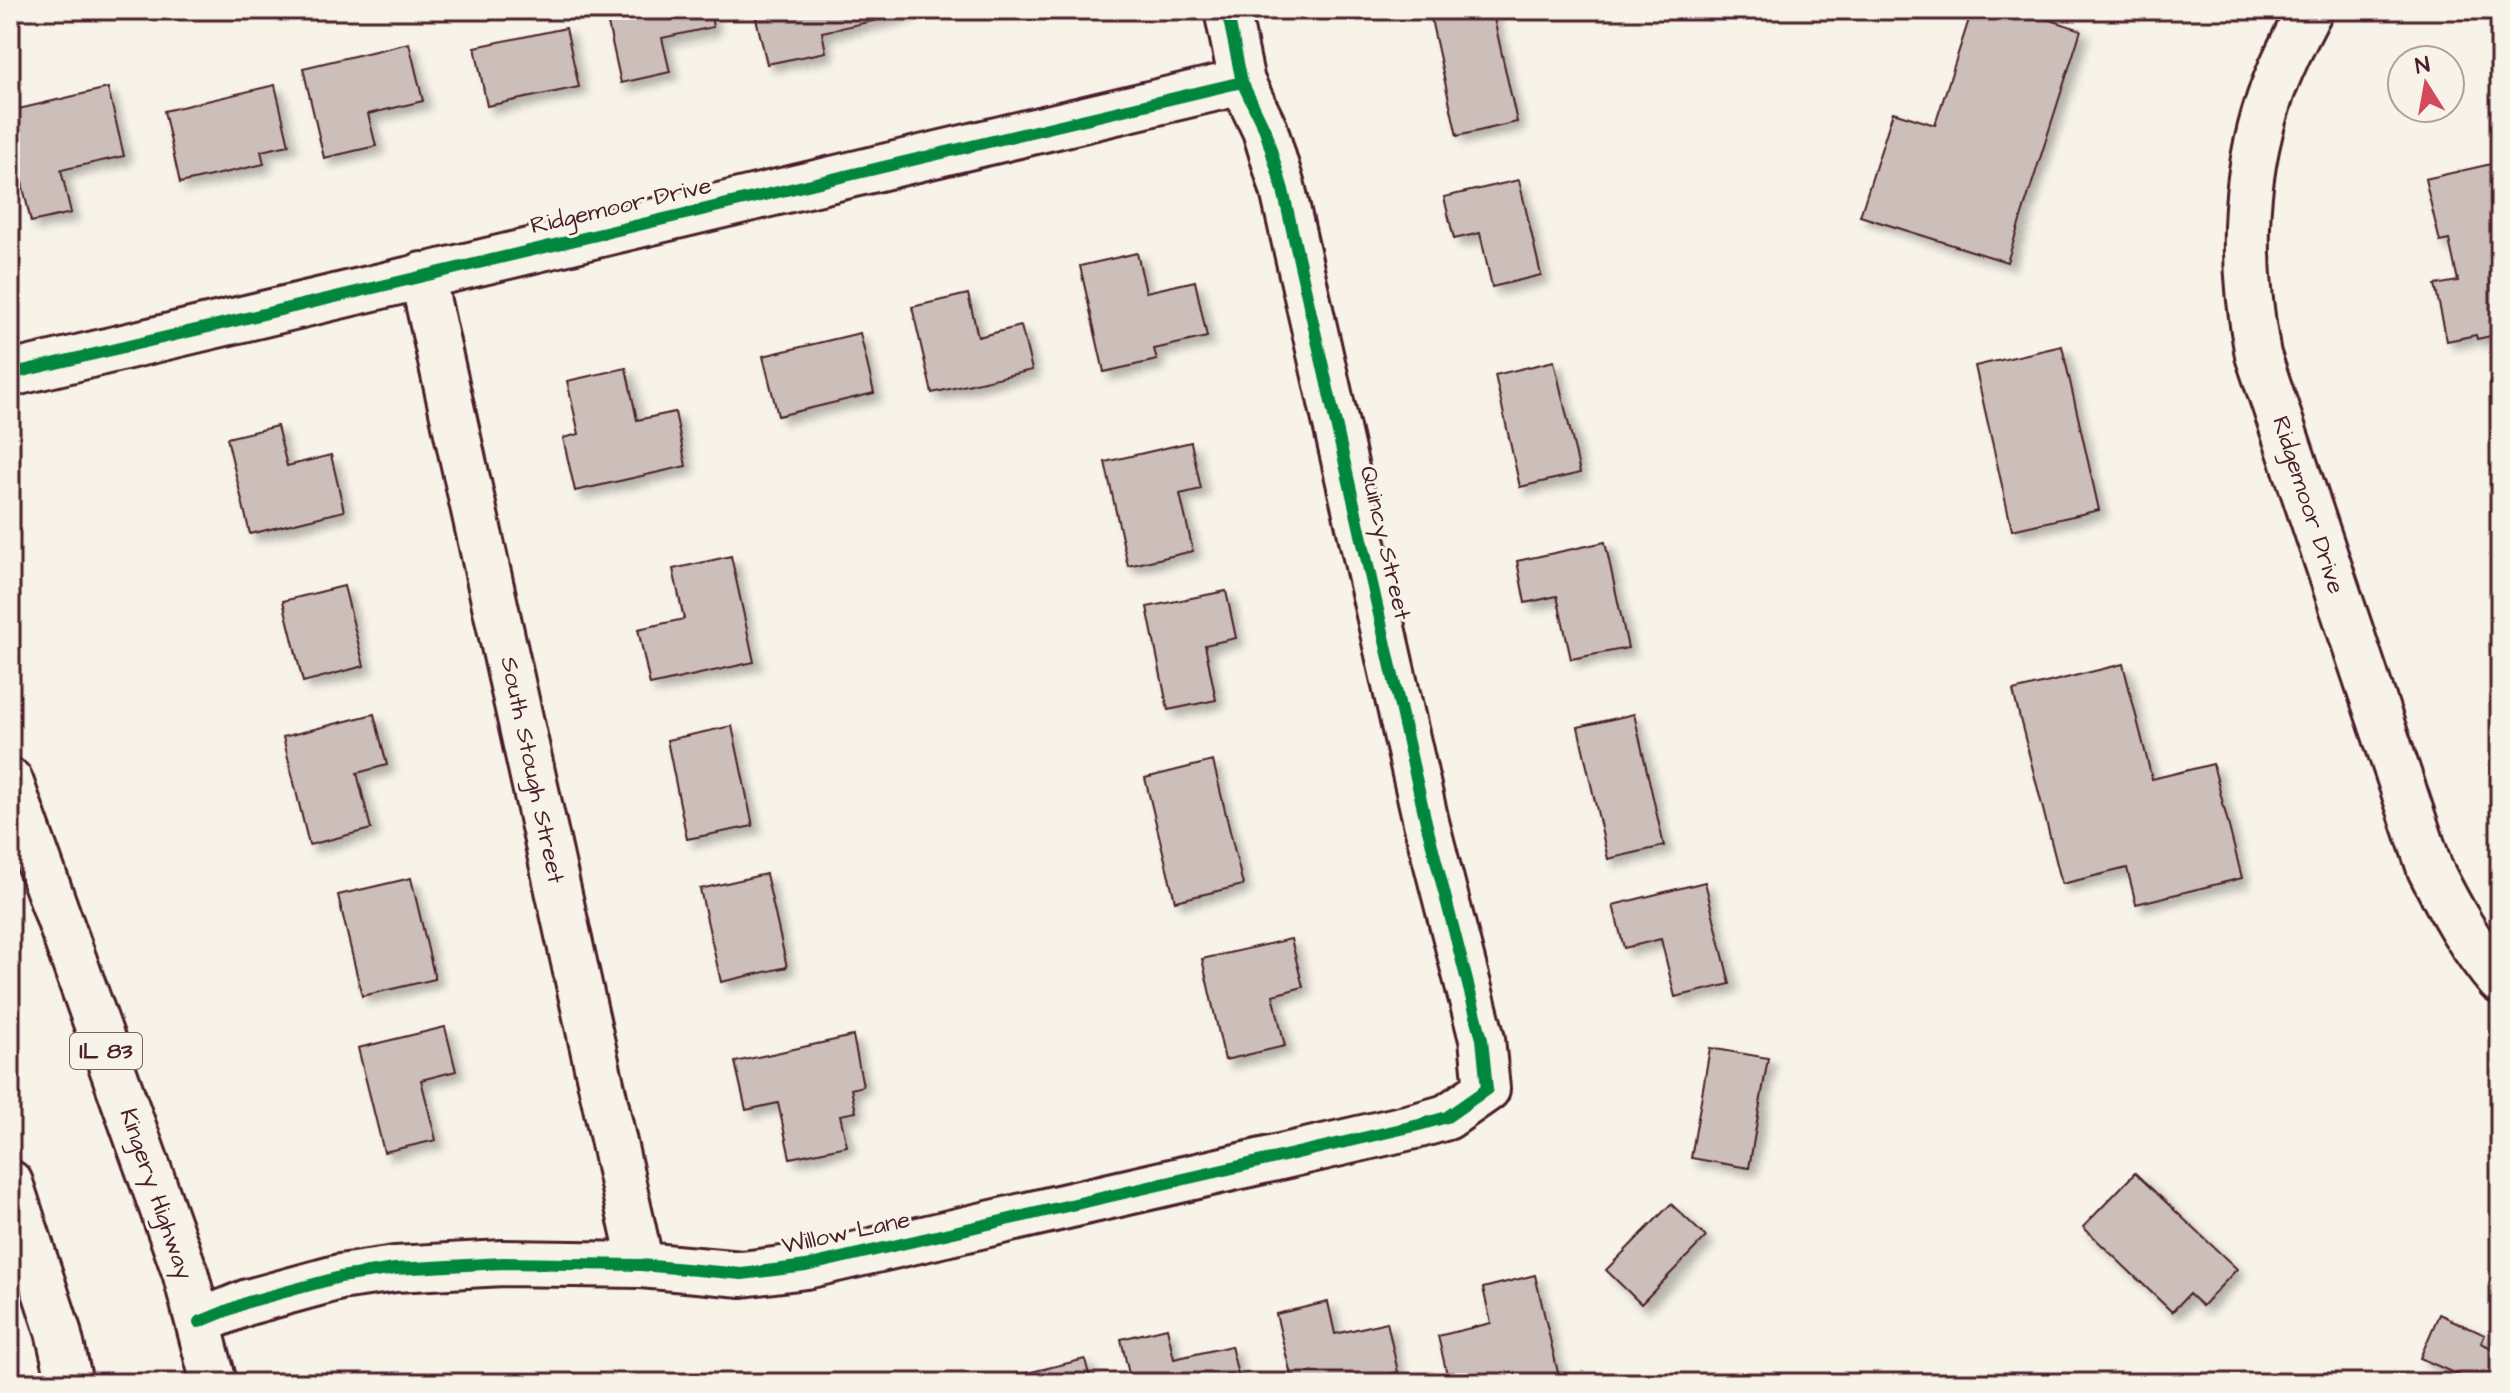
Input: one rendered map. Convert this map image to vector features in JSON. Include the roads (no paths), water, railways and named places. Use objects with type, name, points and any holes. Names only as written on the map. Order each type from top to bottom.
[{"type":"main road","name":"Quincy Street","points":[[1227,10],[1242,82],[1265,130],[1283,190],[1426,822],[1479,1025],[1487,1089]]},
{"type":"main road","name":"Ridgemoor Drive","points":[[2310,10],[2269,99],[2249,185],[2246,269],[2258,355],[2430,869],[2452,913],[2482,960],[2500,981]]},
{"type":"main road","name":"Ridgemoor Drive","points":[[10,374],[1242,82]]},
{"type":"main road","name":"South Stough Street","points":[[422,275],[641,1265]]},
{"type":"main road","name":"Kingery Highway","points":[[10,781],[185,1272],[214,1383]]},
{"type":"main road","name":"Willow Lane","points":[[199,1322],[248,1302],[340,1277],[395,1269],[503,1263],[641,1265],[742,1274],[806,1266],[1419,1125],[1447,1117],[1487,1089]]},
{"type":"main road","points":[[10,1183],[58,1331],[70,1383]]}]
